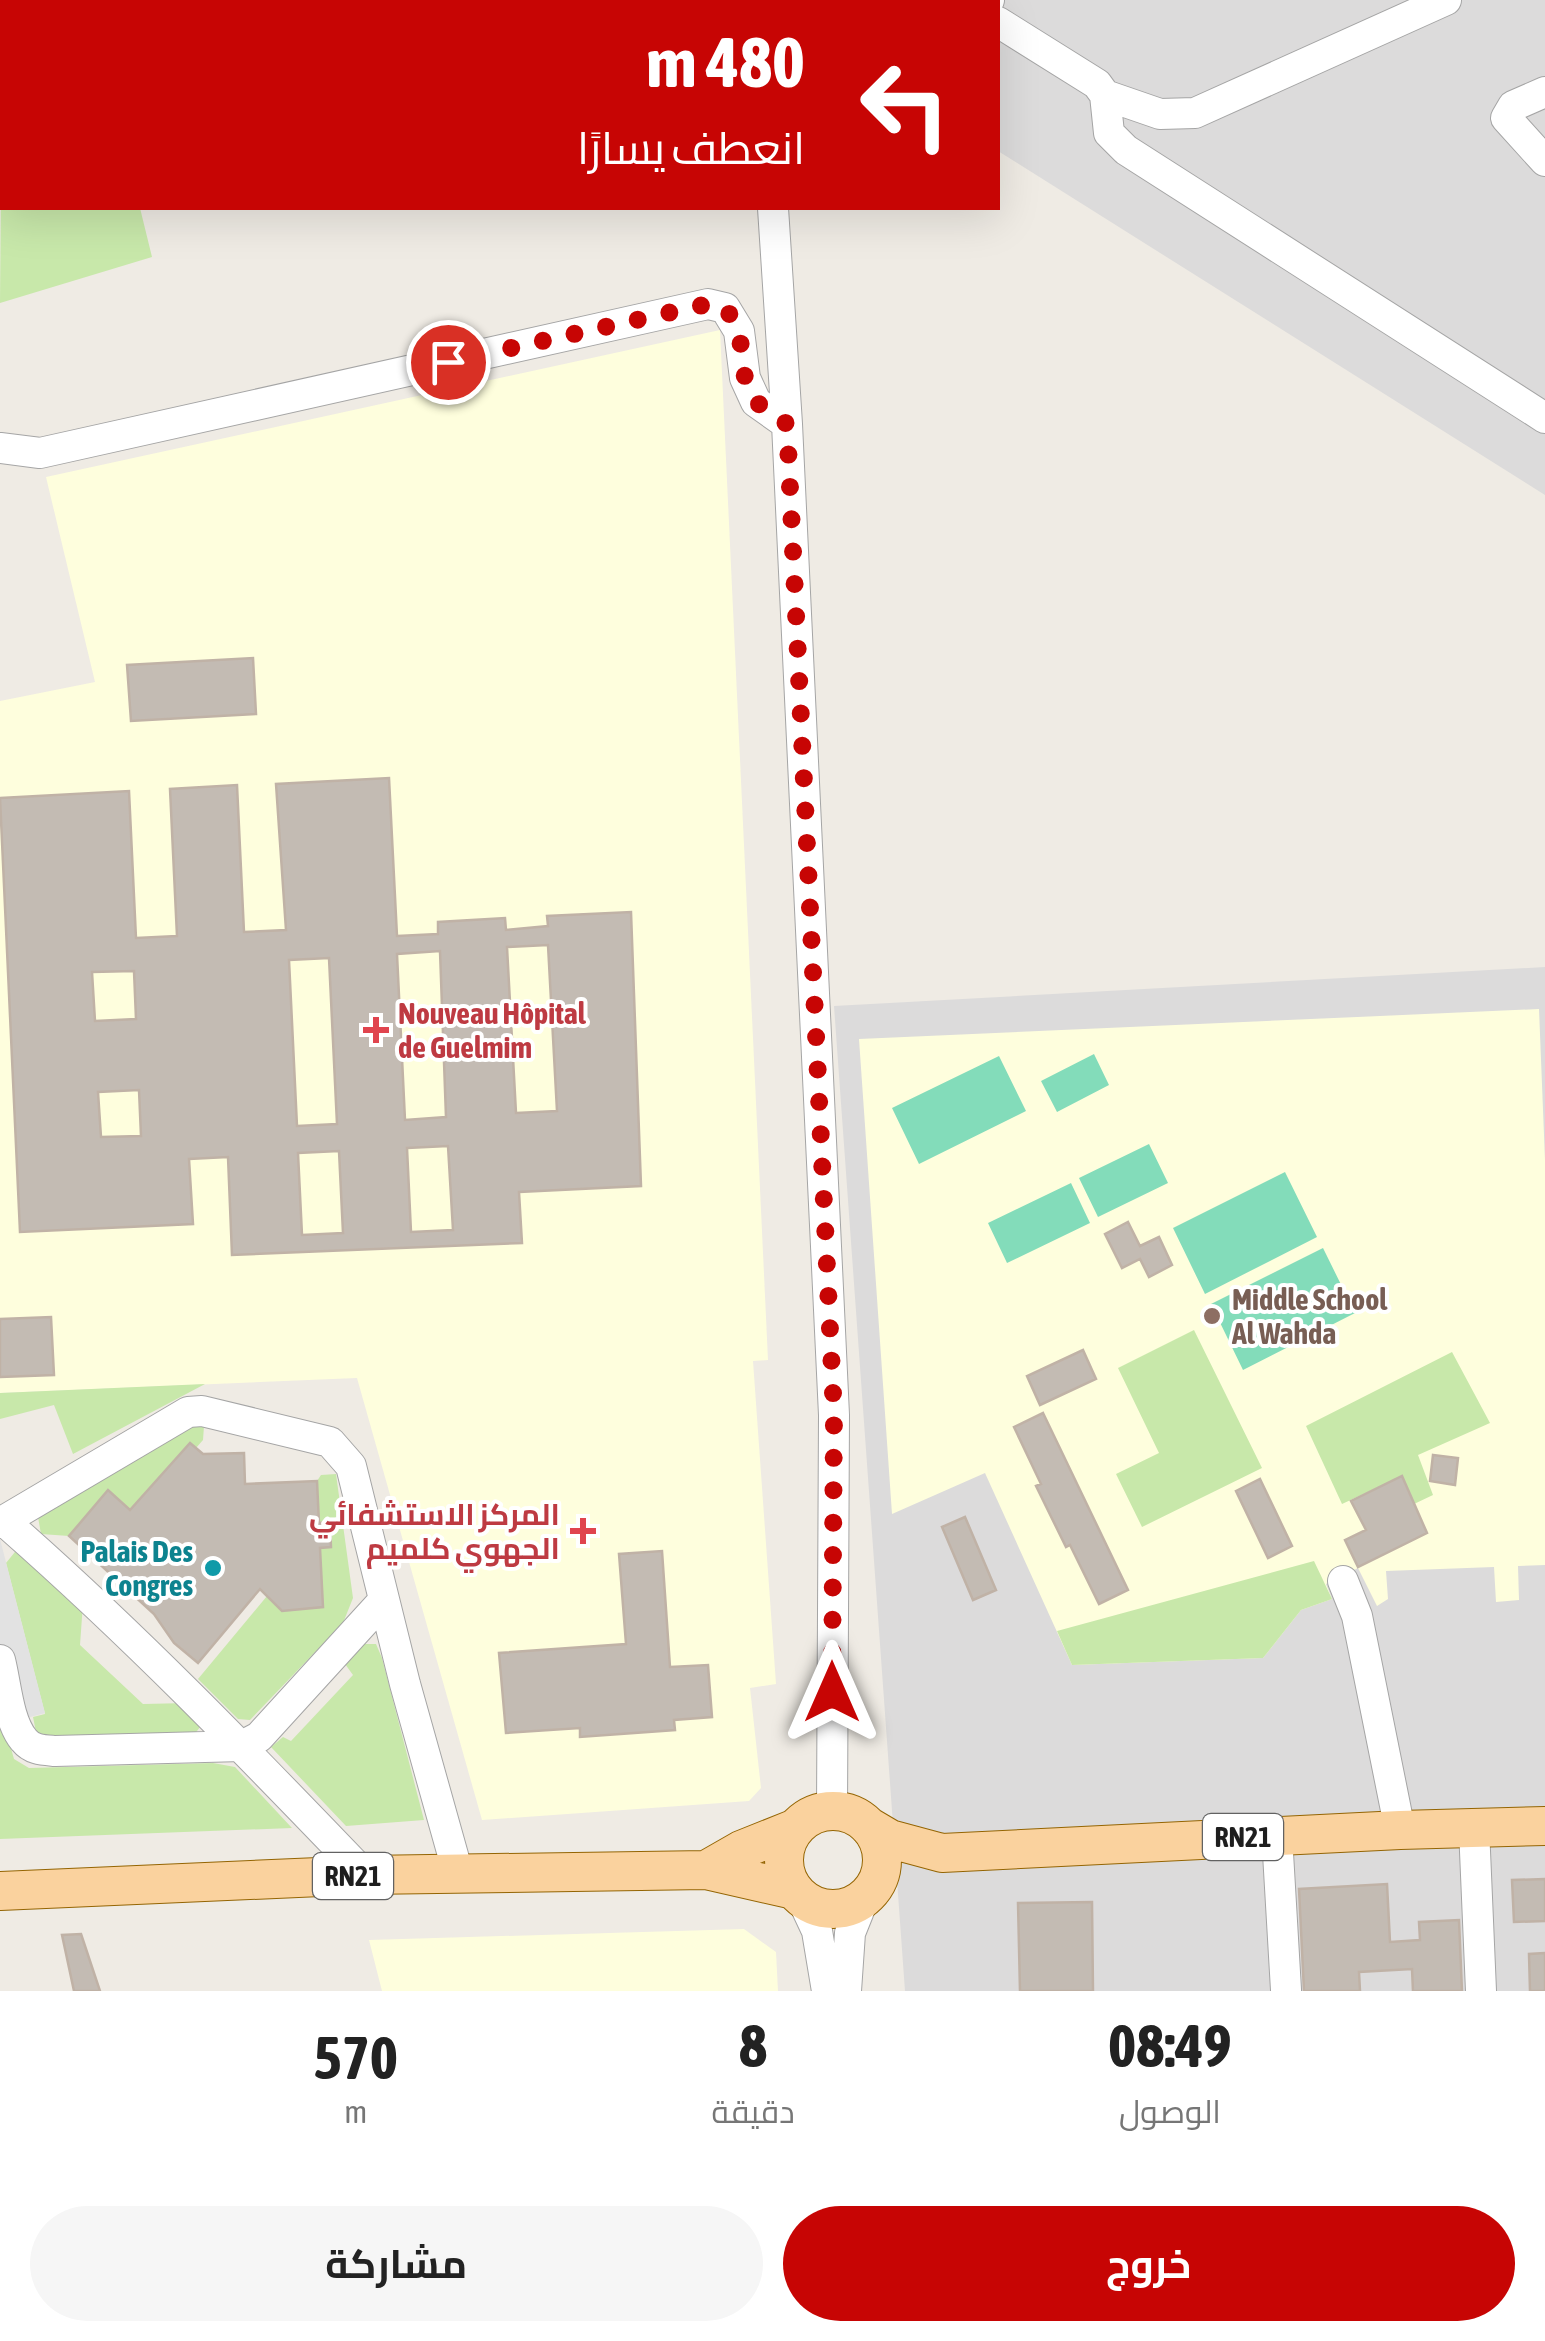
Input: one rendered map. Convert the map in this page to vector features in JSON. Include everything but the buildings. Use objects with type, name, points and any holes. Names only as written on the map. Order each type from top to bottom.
[{"type":"main road","name":"RN21","points":[[706,1870],[741,1850],[796,1828],[812,1816],[832,1811],[850,1814],[890,1839],[942,1853],[1545,1826]]},
{"type":"main road","points":[[868,1826],[878,1840],[882,1858],[879,1876],[868,1895]]},
{"type":"main road","points":[[796,1828],[784,1854],[785,1873],[798,1895]]},
{"type":"main road","name":"RN21","points":[[0,1891],[364,1875],[706,1870],[798,1895],[814,1906],[840,1909],[868,1895],[891,1875],[942,1853]]},
{"type":"street","points":[[1105,95],[1160,114],[1196,114],[1446,0]]},
{"type":"street","points":[[1000,23],[1097,84],[1105,95],[1108,133],[1126,150],[1545,418]]},
{"type":"street","points":[[1545,92],[1513,106],[1506,118],[1545,161]]},
{"type":"street","points":[[774,210],[834,1414],[832,1811]]},
{"type":"street","points":[[0,448],[40,453],[708,304],[726,308],[739,331],[745,378],[756,402],[787,424]]},
{"type":"street","points":[[364,1875],[242,1746],[91,1597],[2,1522],[176,1416],[202,1412],[330,1442],[351,1466],[458,1873]]},
{"type":"street","points":[[1343,1582],[1357,1616],[1400,1830]]},
{"type":"street","points":[[0,1660],[17,1727],[35,1749],[242,1746],[259,1737],[384,1600]]},
{"type":"street","points":[[1474,1828],[1481,1991]]},
{"type":"street","points":[[1277,1836],[1286,1990]]},
{"type":"street","points":[[798,1895],[817,1930],[826,1991]]},
{"type":"street","points":[[846,1991],[850,1934],[868,1895]]},
{"type":"shaded area","points":[[1000,0],[1545,0],[1545,495],[1000,152]]},
{"type":"shaded area","name":"Nouveau Hôpital de Guelmim","points":[[720,330],[768,1360],[753,1361],[776,1684],[750,1688],[761,1788],[749,1801],[482,1820],[357,1378],[0,1393],[0,701],[95,682],[46,477]]},
{"type":"shaded area","points":[[1545,967],[1545,1991],[905,1991],[834,1006]]},
{"type":"shaded area","name":"Middle School Al Wahda","points":[[1539,1009],[1545,1160],[1545,1565],[1518,1566],[1519,1600],[1496,1602],[1494,1567],[1386,1571],[1388,1599],[1377,1606],[1358,1568],[1326,1584],[1332,1599],[1301,1610],[1263,1658],[1072,1665],[985,1473],[892,1514],[859,1039]]},
{"type":"shaded area","points":[[0,1539],[45,1713],[0,1725]]},
{"type":"shaded area","points":[[744,1929],[776,1952],[778,1991],[382,1991],[369,1940]]},
{"type":"green space","points":[[1,210],[140,210],[152,257],[0,303]]},
{"type":"green space","points":[[1094,1054],[1109,1085],[1057,1112],[1041,1081]]},
{"type":"green space","points":[[999,1056],[1026,1111],[919,1164],[892,1108]]},
{"type":"green space","points":[[1149,1144],[1168,1183],[1098,1217],[1079,1178]]},
{"type":"green space","points":[[1285,1172],[1317,1237],[1205,1294],[1173,1228]]},
{"type":"green space","points":[[1071,1183],[1090,1223],[1007,1263],[988,1223]]},
{"type":"green space","points":[[1323,1248],[1355,1313],[1243,1370],[1211,1304]]},
{"type":"green space","points":[[1194,1330],[1262,1468],[1142,1527],[1116,1474],[1159,1453],[1118,1368]]},
{"type":"green space","points":[[1452,1352],[1490,1423],[1418,1455],[1433,1495],[1414,1504],[1402,1476],[1342,1504],[1306,1426]]},
{"type":"green space","points":[[205,1384],[73,1454],[54,1405],[0,1419],[0,1393]]},
{"type":"green space","points":[[194,1424],[204,1426],[203,1440],[196,1448],[190,1443],[130,1510],[108,1491],[69,1536],[41,1534],[38,1517]]},
{"type":"green space","points":[[336,1474],[353,1598],[343,1623],[250,1720],[238,1719],[198,1679],[267,1596],[323,1607],[320,1548],[331,1547],[330,1523],[319,1523],[317,1481],[321,1475]]},
{"type":"green space","points":[[19,1547],[83,1603],[80,1645],[143,1704],[188,1703],[203,1723],[194,1735],[52,1739],[36,1732],[33,1717],[45,1714],[6,1563]]},
{"type":"green space","points":[[1314,1561],[1332,1599],[1301,1610],[1263,1658],[1072,1665],[1057,1631]]},
{"type":"green space","points":[[365,1644],[376,1644],[382,1658],[424,1820],[346,1826],[271,1747],[283,1737],[291,1741],[353,1675],[345,1664]]},
{"type":"green space","points":[[4,1724],[14,1759],[29,1768],[213,1763],[235,1767],[292,1828],[0,1839],[0,1725]]},
{"type":"place","name":"Nouveau Hôpital de Guelmim","points":[[376,1030]]},
{"type":"place","name":"Middle School Al Wahda","points":[[1212,1316]]},
{"type":"place","name":"المركز الاستشفائي الجهوي كلميم","points":[[583,1531]]},
{"type":"place","name":"Palais Des Congres","points":[[213,1568]]},
{"type":"route","points":[[448,362],[708,304],[726,308],[739,331],[745,378],[756,402],[787,424],[834,1414],[832,1692]]}]
